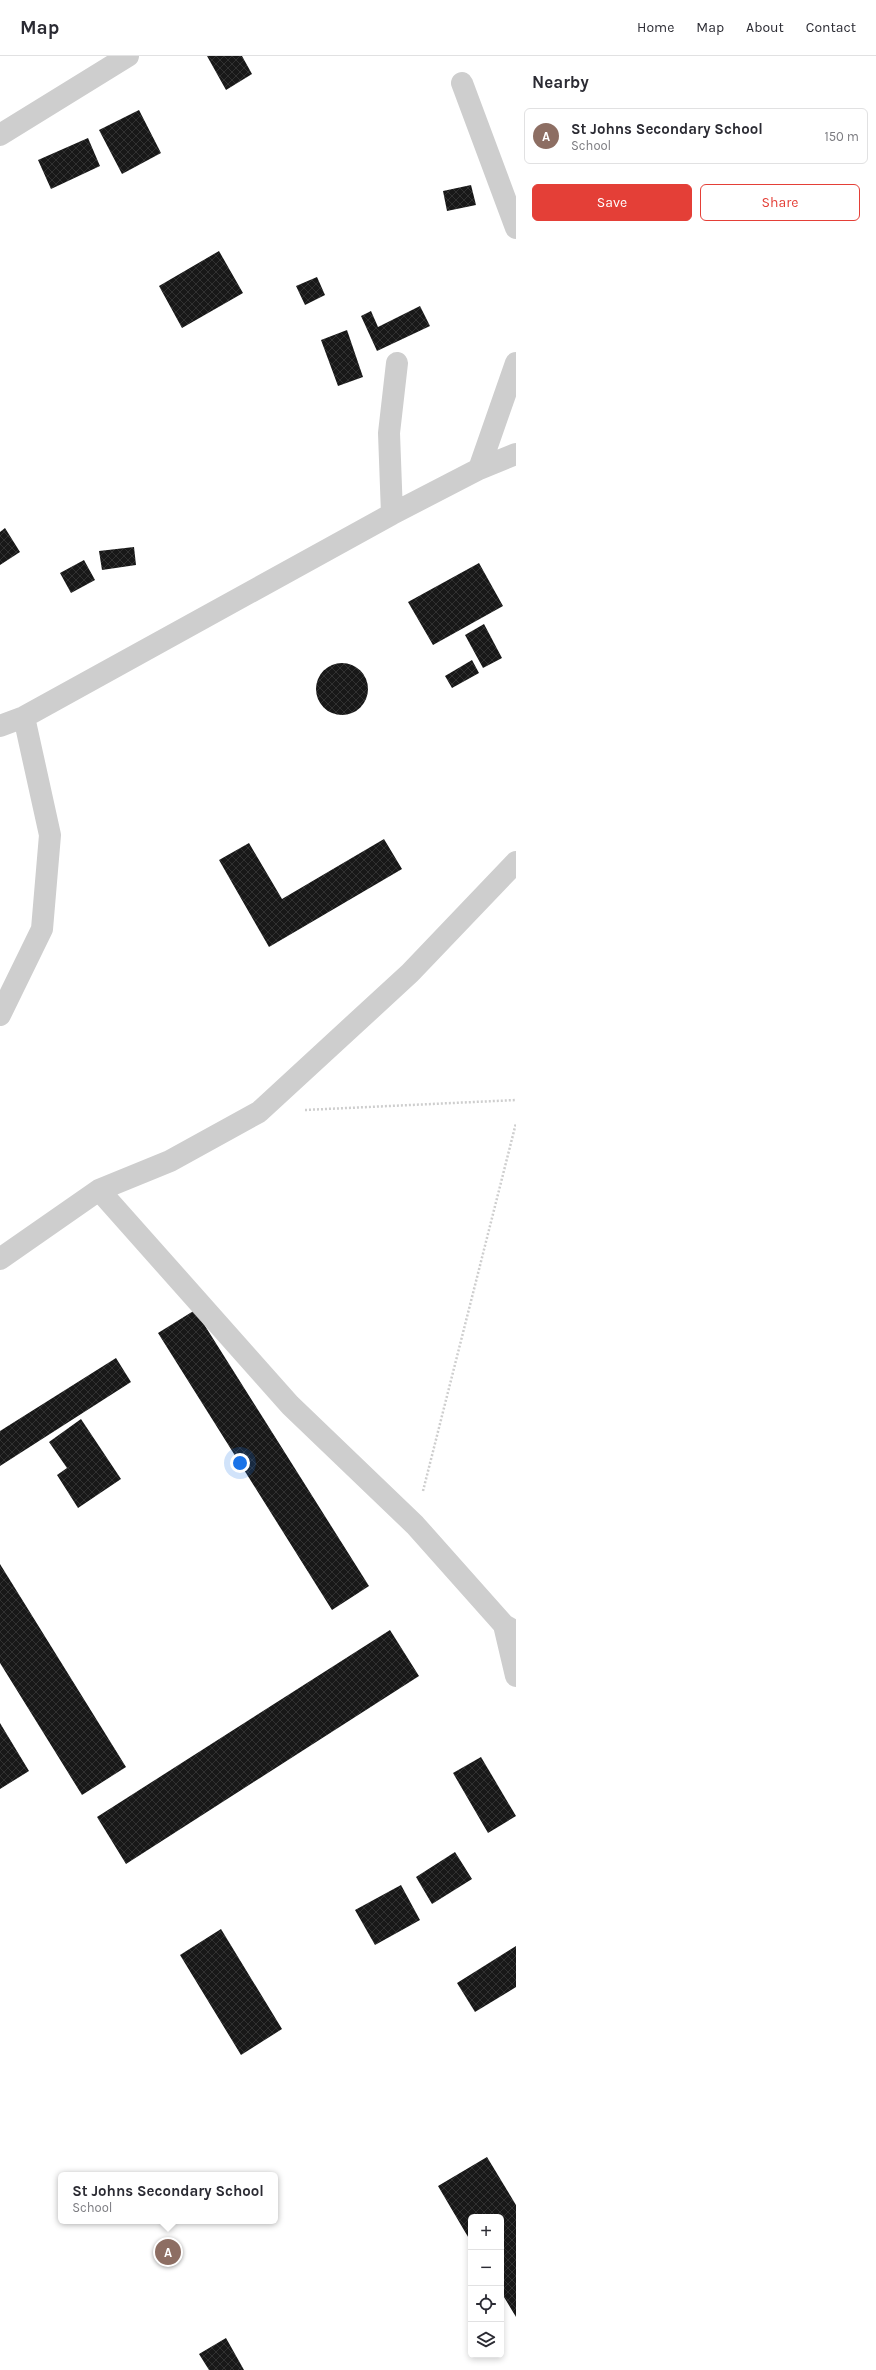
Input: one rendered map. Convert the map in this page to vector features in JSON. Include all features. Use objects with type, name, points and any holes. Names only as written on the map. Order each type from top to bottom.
[{"type":"street","points":[[0,135],[128,56]]},
{"type":"street","points":[[462,83],[516,228]]},
{"type":"street","points":[[479,470],[516,362]]},
{"type":"street","points":[[392,514],[389,433],[398,363]]},
{"type":"street","points":[[0,726],[24,717],[392,514],[479,470],[516,454]]},
{"type":"street","points":[[0,1015],[42,929],[44,913],[50,834],[24,717]]},
{"type":"street","points":[[0,1259],[99,1190],[170,1161],[259,1112],[410,973],[516,862]]},
{"type":"street","points":[[99,1190],[290,1405],[415,1525],[510,1628],[516,1676]]},
{"type":"path","points":[[259,1112],[516,1100]]},
{"type":"path","points":[[415,1525],[516,1123]]},
{"type":"building","points":[[207,56],[242,56],[252,74],[226,90]]},
{"type":"building","points":[[139,110],[161,153],[122,174],[99,130]]},
{"type":"building","points":[[88,138],[100,166],[51,189],[38,160]]},
{"type":"building","points":[[471,185],[476,205],[447,211],[443,191]]},
{"type":"building","points":[[219,251],[243,293],[182,328],[159,286]]},
{"type":"building","points":[[317,277],[325,295],[305,305],[296,286]]},
{"type":"building","points":[[420,306],[430,326],[377,351],[361,316],[371,311],[378,327]]},
{"type":"building","points":[[347,330],[363,377],[338,386],[321,340]]},
{"type":"building","points":[[5,528],[20,552],[0,565],[0,532]]},
{"type":"building","points":[[134,547],[136,565],[102,570],[99,551]]},
{"type":"building","points":[[84,560],[95,580],[71,593],[60,573]]},
{"type":"building","points":[[479,563],[503,606],[433,645],[408,602]]},
{"type":"building","points":[[484,624],[502,658],[483,668],[465,635]]},
{"type":"building","points":[[472,660],[479,673],[452,688],[445,676]]},
{"type":"building","points":[[342,663],[352,665],[360,671],[366,679],[368,689],[366,699],[360,707],[352,713],[342,715],[332,713],[324,707],[318,699],[316,689],[318,679],[324,671],[332,665]]},
{"type":"building","points":[[384,839],[402,869],[269,947],[219,860],[249,843],[282,899]]},
{"type":"building","points":[[195,1310],[369,1586],[332,1610],[158,1333]]},
{"type":"building","points":[[116,1358],[131,1382],[0,1466],[0,1431]]},
{"type":"building","points":[[81,1419],[121,1479],[78,1508],[57,1475],[67,1468],[49,1442]]},
{"type":"building","points":[[0,1564],[126,1767],[82,1795],[0,1663]]},
{"type":"building","points":[[390,1630],[419,1676],[126,1864],[97,1817]]},
{"type":"building","points":[[0,1723],[29,1771],[0,1789]]},
{"type":"building","points":[[481,1757],[516,1816],[488,1833],[453,1773]]},
{"type":"building","points":[[455,1852],[472,1879],[432,1904],[416,1877]]},
{"type":"building","points":[[401,1885],[420,1920],[375,1945],[355,1910]]},
{"type":"building","points":[[221,1929],[282,2029],[241,2055],[180,1955]]},
{"type":"building","points":[[516,1946],[516,1987],[475,2012],[457,1983]]},
{"type":"building","points":[[487,2157],[516,2205],[516,2317],[504,2297],[504,2214],[468,2214],[468,2237],[438,2186]]},
{"type":"building","points":[[226,2338],[244,2370],[209,2370],[199,2354]]},
{"type":"place","name":"St Johns Secondary School","points":[[168,2252]]}]
